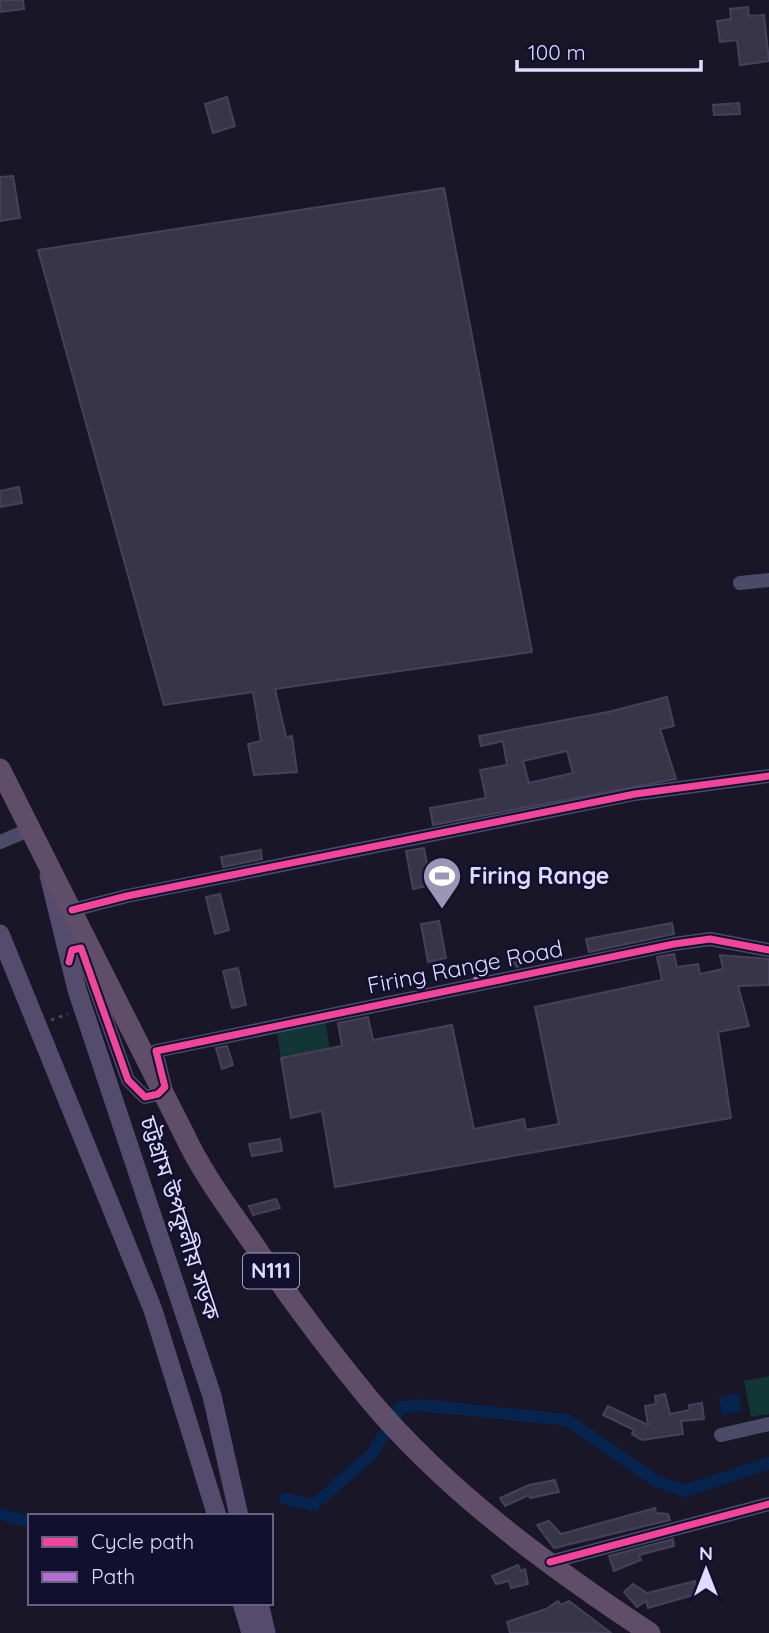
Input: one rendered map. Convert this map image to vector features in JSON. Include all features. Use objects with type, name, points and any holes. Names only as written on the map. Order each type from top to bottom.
[{"type":"highway","name":"N111","points":[[0,769],[45,857],[65,912],[130,1027],[194,1157],[274,1275],[370,1400],[480,1508],[650,1633]]},
{"type":"main road","name":"চট্টগ্রাম উপকূলীয় সড়ক","points":[[65,912],[84,1008],[212,1396],[239,1514]]},
{"type":"main road","points":[[0,934],[153,1310],[216,1514]]},
{"type":"main road","points":[[243,1605],[251,1633]]},
{"type":"main road","points":[[259,1605],[266,1633]]},
{"type":"street","points":[[740,583],[769,580]]},
{"type":"street","points":[[65,912],[127,895],[635,794],[769,776]]},
{"type":"street","points":[[0,842],[31,830]]},
{"type":"street","name":"Firing Range Road","points":[[75,955],[128,1080],[145,1097],[158,1094],[165,1087],[156,1051],[674,944],[710,939],[769,950]]},
{"type":"street","points":[[721,1435],[769,1424]]},
{"type":"street","points":[[550,1562],[769,1504]]},
{"type":"path","points":[[38,1025],[84,1008]]},
{"type":"green space","points":[[325,1021],[330,1049],[281,1058],[277,1032]]},
{"type":"green space","points":[[769,1376],[769,1414],[751,1417],[744,1381]]},
{"type":"water","points":[[739,1393],[742,1411],[722,1415],[719,1397]]},
{"type":"building","points":[[0,0],[23,0],[24,9],[0,12]]},
{"type":"building","points":[[748,7],[749,16],[764,15],[769,61],[740,65],[737,40],[720,42],[717,21],[731,19],[730,9]]},
{"type":"building","points":[[227,97],[235,126],[213,133],[205,104]]},
{"type":"building","points":[[739,103],[740,114],[714,115],[713,105]]},
{"type":"building","points":[[13,176],[20,218],[0,221],[0,177]]},
{"type":"building","points":[[444,188],[532,652],[275,689],[286,737],[292,736],[297,772],[254,775],[248,744],[261,741],[253,692],[164,705],[38,250]]},
{"type":"building","points":[[19,487],[22,503],[0,507],[0,491]]},
{"type":"building","points":[[667,697],[674,726],[660,729],[676,779],[433,825],[430,808],[486,798],[480,770],[507,765],[503,741],[481,746],[479,736],[608,712]],"holes":[[[567,751],[573,773],[529,783],[523,761]]]},
{"type":"building","points":[[424,848],[431,885],[413,889],[406,851]]},
{"type":"building","points":[[261,850],[262,859],[223,867],[221,857]]},
{"type":"building","points":[[220,894],[229,930],[215,934],[206,897]]},
{"type":"building","points":[[439,921],[446,958],[428,962],[421,924]]},
{"type":"building","points":[[672,923],[674,934],[589,952],[586,939]]},
{"type":"building","points":[[522,954],[526,961],[517,967],[513,962],[515,956]]},
{"type":"building","points":[[674,954],[677,967],[698,964],[700,974],[723,969],[720,955],[769,959],[769,985],[738,986],[749,1026],[718,1032],[731,1118],[335,1187],[322,1111],[291,1118],[281,1058],[342,1046],[338,1023],[368,1017],[373,1040],[452,1025],[474,1129],[524,1119],[526,1130],[559,1124],[535,1007],[662,980],[657,957]]},
{"type":"building","points":[[238,968],[246,1005],[232,1008],[223,971]]},
{"type":"building","points":[[227,1046],[233,1065],[222,1069],[216,1048]]},
{"type":"building","points":[[280,1139],[282,1151],[252,1156],[249,1144]]},
{"type":"building","points":[[276,1199],[280,1208],[253,1215],[249,1206]]},
{"type":"building","points":[[665,1394],[670,1414],[690,1410],[689,1405],[702,1403],[704,1419],[681,1421],[683,1434],[642,1440],[632,1434],[634,1430],[603,1415],[608,1406],[648,1425],[645,1406],[656,1404],[655,1396]]},
{"type":"building","points":[[555,1480],[559,1492],[530,1498],[529,1495],[505,1506],[500,1498],[529,1485]]},
{"type":"building","points":[[655,1508],[656,1513],[668,1514],[670,1520],[554,1548],[537,1525],[549,1521],[561,1534]]},
{"type":"building","points":[[673,1539],[674,1546],[639,1555],[641,1560],[614,1571],[609,1556]]},
{"type":"building","points":[[518,1565],[521,1571],[525,1569],[528,1584],[511,1588],[509,1581],[496,1584],[492,1576]]},
{"type":"building","points":[[695,1581],[697,1594],[648,1608],[646,1601],[637,1607],[624,1592],[633,1584],[647,1593]]},
{"type":"building","points":[[558,1601],[561,1605],[569,1601],[611,1633],[510,1633],[507,1622],[546,1609]]},
{"type":"waterway","points":[[285,1499],[314,1505],[372,1454],[400,1408],[420,1405],[567,1420],[656,1481],[685,1491],[769,1463]]},
{"type":"waterway","points":[[0,1514],[28,1521]]},
{"type":"marked path","points":[[473,962],[477,983]]},
{"type":"cycle path","points":[[72,910],[127,896],[635,794],[769,776]]},
{"type":"cycle path","points":[[69,962],[72,950],[81,948],[128,1080],[145,1097],[158,1094],[165,1087],[156,1051],[674,944],[710,939],[769,950]]},
{"type":"cycle path","points":[[550,1562],[769,1504]]},
{"type":"place","name":"Firing Range","points":[[442,910]]}]
